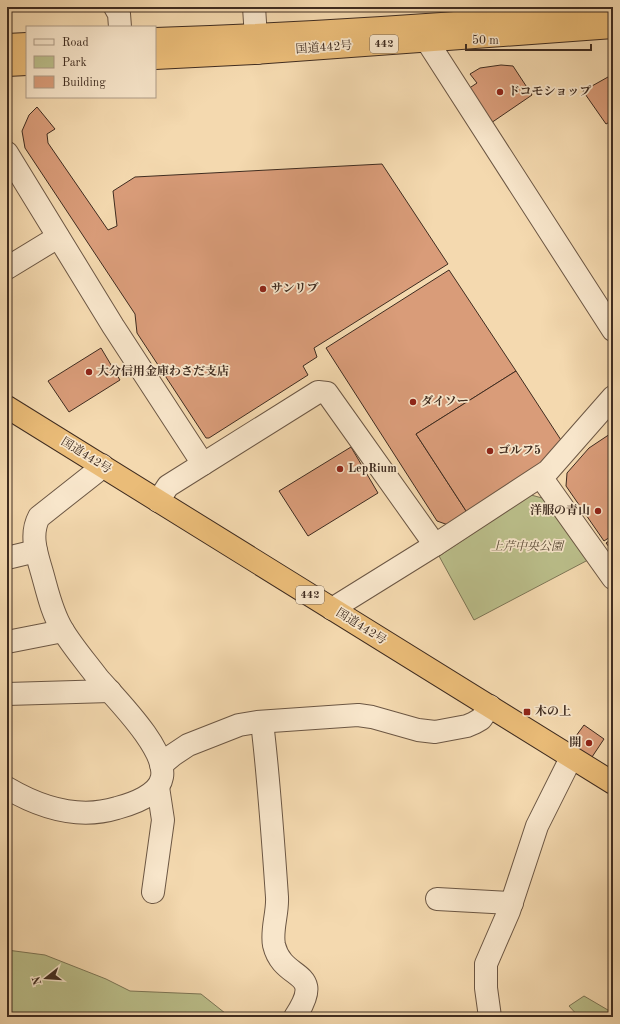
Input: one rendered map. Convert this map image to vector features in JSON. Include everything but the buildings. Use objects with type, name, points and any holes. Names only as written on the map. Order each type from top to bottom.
[{"type":"highway","name":"国道442号","points":[[156,58],[501,14],[613,10]]},
{"type":"highway","name":"国道442号","points":[[156,40],[256,44],[427,41],[613,27]]},
{"type":"highway","points":[[7,45],[26,44]]},
{"type":"highway","points":[[7,65],[26,64]]},
{"type":"highway","name":"国道442号","points":[[7,407],[490,706],[613,784]]},
{"type":"street","points":[[115,7],[119,14],[120,26]]},
{"type":"street","points":[[254,7],[256,44]]},
{"type":"street","points":[[427,41],[613,330]]},
{"type":"street","points":[[7,153],[113,326],[203,464]]},
{"type":"street","points":[[7,268],[58,237]]},
{"type":"street","points":[[158,501],[168,486],[312,394],[318,392],[327,393],[435,545]]},
{"type":"street","points":[[332,608],[435,545],[541,477],[555,465],[613,397]]},
{"type":"street","points":[[7,788],[48,808],[80,813],[95,813],[117,808],[153,792],[158,787],[162,776],[161,765],[140,727],[63,631],[54,614],[36,551],[34,536],[35,524],[39,517],[96,472],[102,465]]},
{"type":"street","points":[[541,477],[613,578]]},
{"type":"street","points":[[7,558],[36,551]]},
{"type":"street","points":[[7,642],[63,631]]},
{"type":"street","points":[[7,694],[110,691]]},
{"type":"street","points":[[161,765],[188,745],[239,725],[358,715],[385,720],[418,730],[436,732],[474,723],[481,719],[490,706]]},
{"type":"street","points":[[262,722],[277,897],[274,946],[285,965],[306,982],[308,987],[304,1003],[295,1017]]},
{"type":"street","points":[[490,1017],[486,988],[486,964],[512,903],[537,826],[571,758]]},
{"type":"street","points":[[153,892],[163,820],[158,787]]},
{"type":"street","points":[[437,899],[512,903]]},
{"type":"green space","name":"上芹中央公園","points":[[531,495],[546,499],[588,560],[474,620],[439,556]]},
{"type":"green space","points":[[7,950],[45,955],[106,979],[130,991],[201,994],[230,1017],[7,1017]]},
{"type":"green space","points":[[584,996],[613,1013],[613,1017],[579,1017],[569,1006]]},
{"type":"place","name":"ドコモショップ","points":[[500,92]]},
{"type":"place","name":"サンリブ","points":[[263,289]]},
{"type":"place","name":"大分信用金庫わさだ支店","points":[[89,372]]},
{"type":"place","name":"ダイソー","points":[[413,402]]},
{"type":"place","name":"ゴルフ5","points":[[490,451]]},
{"type":"place","name":"LepRium","points":[[340,469]]},
{"type":"place","name":"洋服の青山","points":[[598,511]]},
{"type":"place","name":"木の上","points":[[527,712]]},
{"type":"place","name":"開","points":[[589,743]]}]
